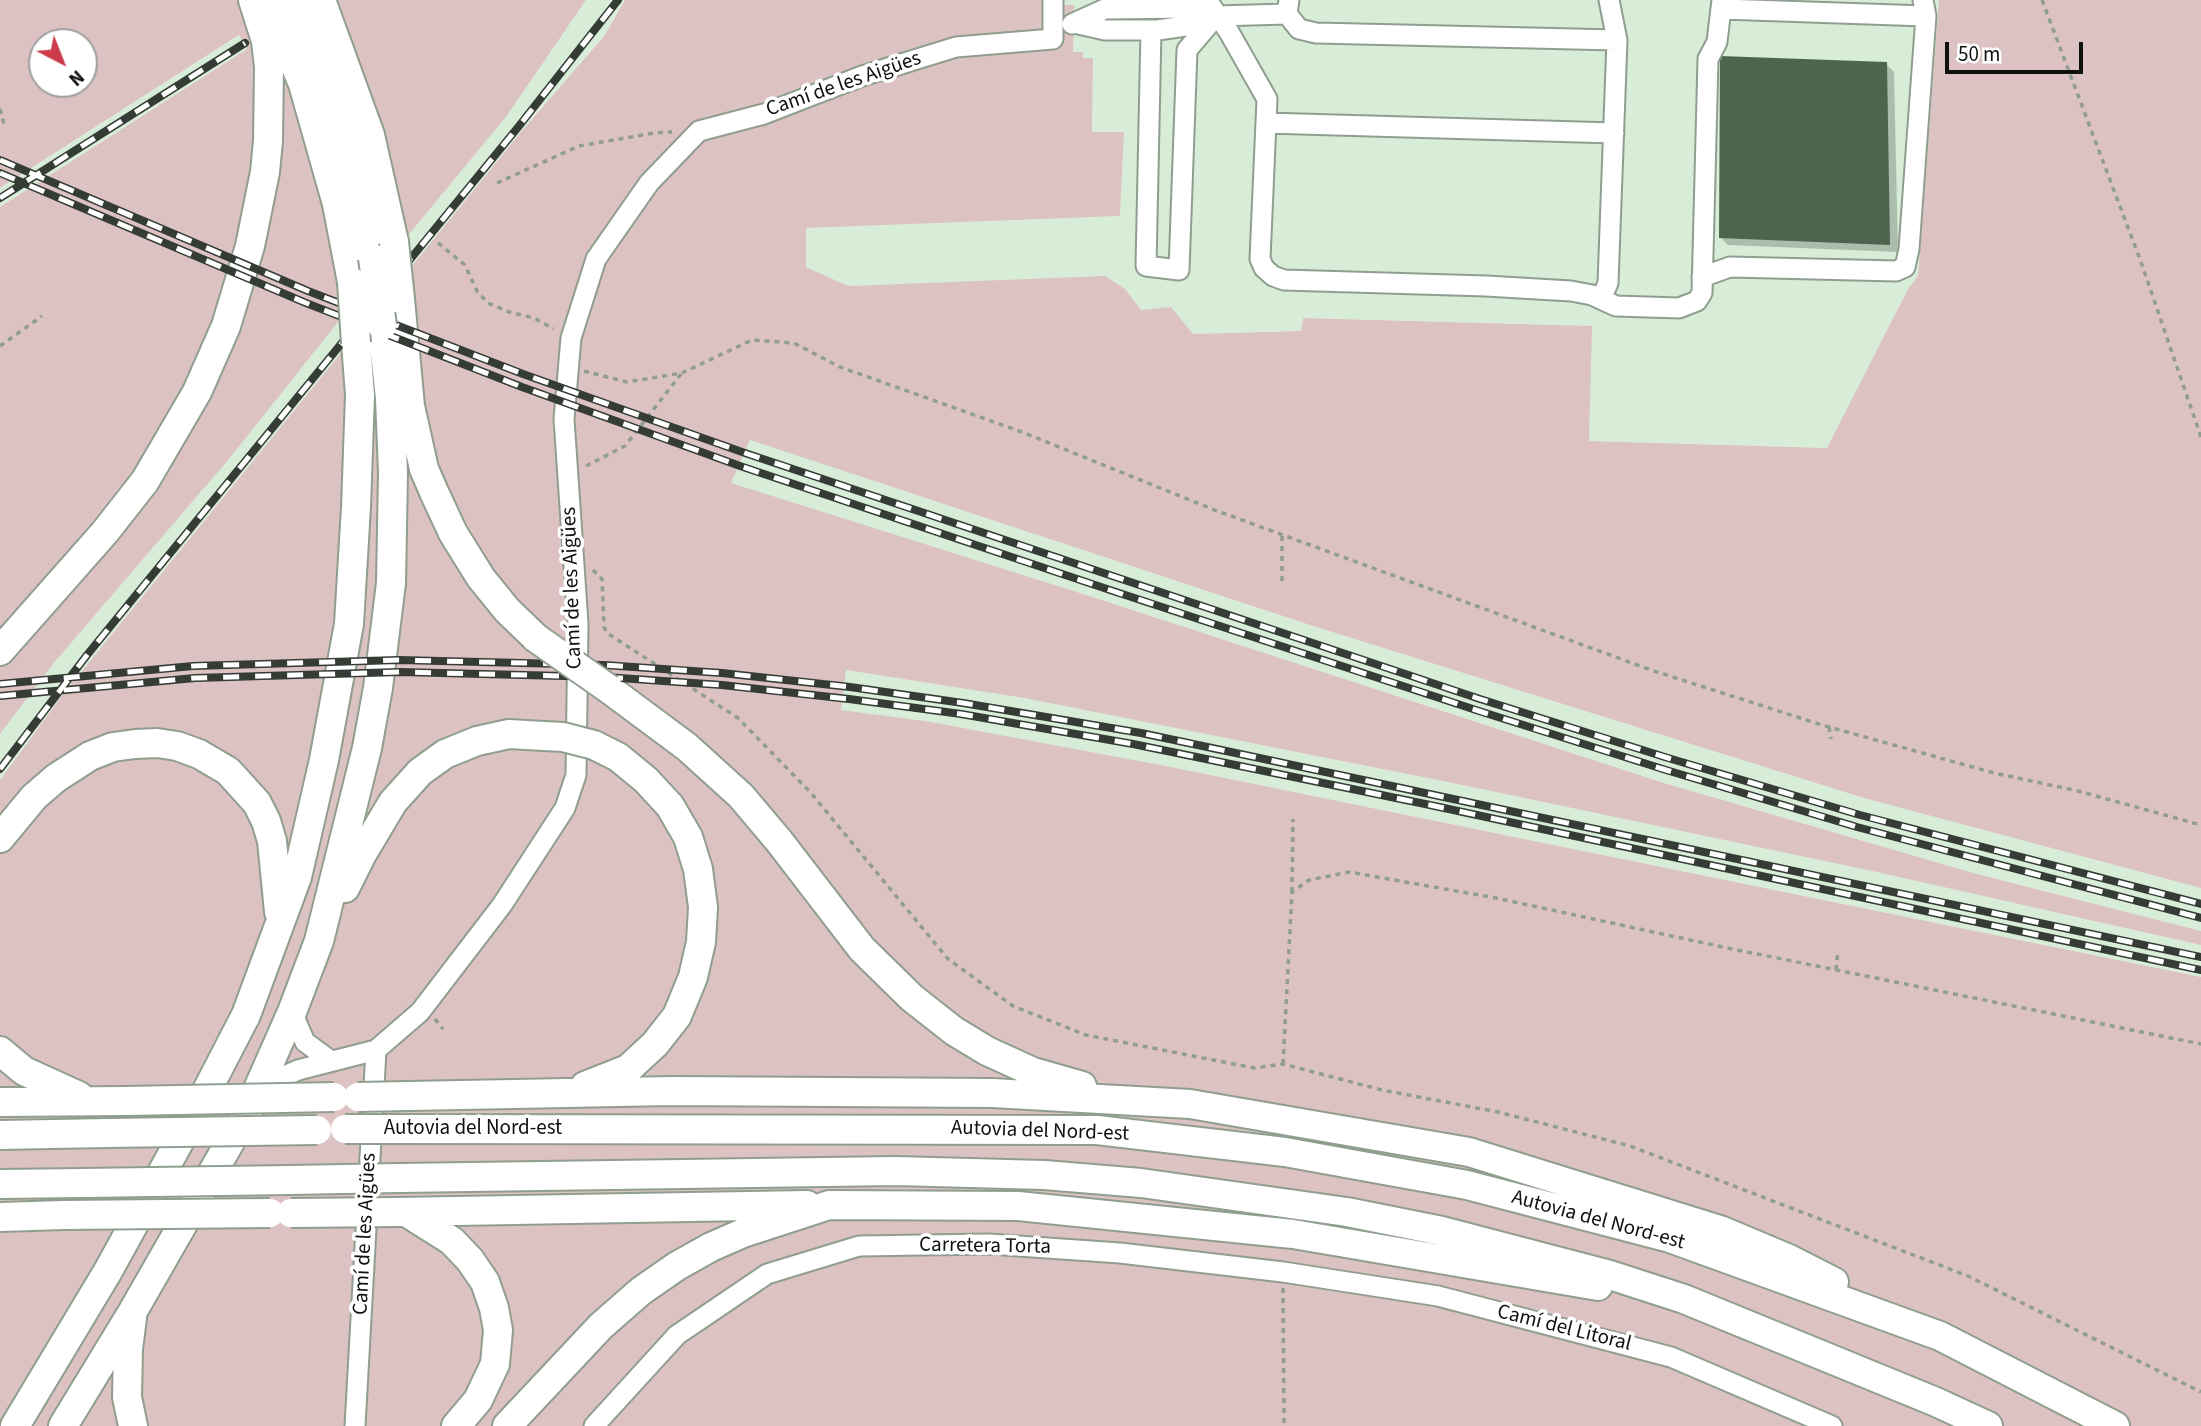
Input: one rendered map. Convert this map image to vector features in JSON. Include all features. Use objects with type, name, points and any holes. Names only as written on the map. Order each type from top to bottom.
[{"type":"highway","points":[[0,651],[105,532],[145,481],[192,401],[221,337],[247,257],[265,172],[270,101],[269,67],[265,41],[253,0]]},
{"type":"highway","points":[[15,1426],[108,1271],[246,1015],[297,877],[316,796],[349,624],[360,396],[352,282],[337,204],[303,84],[268,0]]},
{"type":"highway","points":[[298,0],[344,134],[361,197],[400,299],[410,406],[416,438],[433,492],[453,534],[481,578],[507,610],[537,638],[687,747],[723,778],[779,841],[862,949],[891,980],[932,1014],[971,1042],[1033,1072],[1125,1099]]},
{"type":"highway","points":[[63,1426],[133,1311],[250,1107],[292,1012],[318,941],[367,748],[378,688],[391,583],[393,473],[390,398],[382,326],[383,250],[370,135],[321,0]]},
{"type":"highway","points":[[318,941],[362,853],[393,802],[420,772],[445,754],[477,741],[509,734],[564,737],[594,745],[618,757],[646,779],[670,806],[688,837],[698,869],[703,907],[701,942],[693,977],[677,1016],[655,1044],[628,1069],[566,1093]]},
{"type":"highway","points":[[0,838],[34,797],[61,774],[90,757],[113,747],[135,744],[177,746],[199,754],[228,771],[257,803],[266,821],[275,852],[280,919]]},
{"type":"highway","points":[[0,1051],[37,1078],[91,1101]]},
{"type":"highway","points":[[0,1102],[566,1093],[992,1093],[1190,1104],[1469,1152],[1720,1230],[1789,1259],[1940,1336]]},
{"type":"highway","name":"Autovia del Nord-est","points":[[0,1135],[345,1129],[1097,1130],[1285,1152],[1467,1185],[1670,1238],[1940,1336],[2115,1426]]},
{"type":"highway","name":"Autovia del Nord-est","points":[[0,1184],[896,1171],[1044,1175],[1141,1183],[1347,1212],[1442,1231],[1610,1275],[1684,1299],[1936,1402],[1988,1426]]},
{"type":"highway","points":[[507,1426],[601,1326],[641,1291],[677,1266],[743,1233],[829,1205]]},
{"type":"highway","points":[[0,1217],[829,1205],[1018,1206],[1293,1234],[1545,1279],[1684,1299]]},
{"type":"highway","points":[[401,1212],[452,1241],[470,1260],[485,1282],[494,1308],[498,1330],[495,1364],[478,1400],[456,1426]]},
{"type":"highway","points":[[133,1311],[128,1349],[127,1397],[133,1426]]},
{"type":"street","points":[[1053,0],[1054,39]]},
{"type":"street","points":[[1601,299],[1608,283],[1617,40],[1609,0]]},
{"type":"street","points":[[1212,8],[1229,32],[1267,99],[1261,259],[1264,268],[1273,276],[1283,280],[1486,285],[1572,291],[1592,295],[1616,306],[1678,307],[1697,301],[1702,293],[1702,277],[1708,59],[1717,42],[1722,5],[1924,8],[1909,249],[1905,267],[1896,271],[1730,267],[1702,277]]},
{"type":"street","points":[[1054,39],[1074,23],[1105,9],[1288,7],[1299,29],[1316,33],[1617,40]]},
{"type":"street","points":[[1074,23],[1105,30],[1151,30],[1199,24],[1212,8]]},
{"type":"street","points":[[1151,30],[1146,266],[1180,270],[1186,50],[1212,8]]},
{"type":"street","name":"Camí de les Aigües","points":[[355,1426],[376,1050],[424,1007],[502,905],[565,808],[576,775],[578,624],[564,419],[571,338],[596,259],[649,183],[699,131],[764,114],[862,76],[956,47],[1054,39]]},
{"type":"street","points":[[1266,123],[1614,133]]},
{"type":"street","points":[[292,1012],[305,1042],[331,1061]]},
{"type":"street","points":[[258,1088],[298,1070],[376,1050]]},
{"type":"street","name":"Carretera Torta","points":[[594,1426],[677,1335],[767,1275],[859,1246],[989,1244],[1120,1253],[1283,1272]]},
{"type":"street","name":"Camí del Litoral","points":[[1283,1272],[1437,1296],[1671,1357],[1832,1426]]},
{"type":"path","points":[[2042,0],[2141,262],[2201,437]]},
{"type":"path","points":[[0,109],[5,128]]},
{"type":"path","points":[[497,183],[579,146],[654,132],[699,131]]},
{"type":"path","points":[[438,243],[466,265],[477,291],[488,303],[534,318],[571,338]]},
{"type":"path","points":[[0,346],[42,316]]},
{"type":"path","points":[[569,367],[627,382],[682,373],[752,340],[794,343],[841,367],[1022,432],[1282,535],[1651,670],[1829,727],[1994,773],[2078,791],[2201,825]]},
{"type":"path","points":[[568,475],[625,446],[682,373]]},
{"type":"path","points":[[1282,535],[1282,582]]},
{"type":"path","points":[[574,566],[594,570],[602,579],[604,627],[607,633],[738,718],[811,793],[948,960],[1013,1006],[1086,1035],[1254,1068],[1283,1064],[1382,1090],[1498,1112],[1630,1146],[1968,1276],[2201,1392]]},
{"type":"path","points":[[1829,727],[1831,739]]},
{"type":"path","points":[[1283,1064],[1293,819]]},
{"type":"path","points":[[1292,892],[1309,880],[1349,872],[1496,898],[2201,1044]]},
{"type":"path","points":[[1836,970],[1838,950]]},
{"type":"path","points":[[1283,1272],[1284,1426]]},
{"type":"shaded area","points":[[0,0],[586,0],[506,117],[229,459],[53,664],[0,734],[0,207],[247,49],[239,35],[0,188]]},
{"type":"shaded area","points":[[586,0],[625,0],[604,35],[521,132],[64,693],[0,780],[0,734],[53,664],[229,459],[506,117]]},
{"type":"shaded area","points":[[625,0],[1055,0],[1055,5],[1074,5],[1073,52],[1083,52],[1083,58],[1093,58],[1092,132],[1124,132],[1120,216],[806,228],[806,267],[848,286],[1105,276],[1125,289],[1141,310],[1171,307],[1193,334],[1301,331],[1303,318],[1592,326],[1589,441],[1827,448],[1908,289],[1918,276],[1939,0],[2201,0],[2201,888],[1864,798],[1313,626],[750,440],[731,483],[1077,592],[1664,783],[1977,874],[2201,931],[2201,945],[1872,871],[1448,782],[1024,698],[846,670],[841,710],[931,722],[1176,768],[2201,977],[2201,1426],[0,1426],[0,780],[64,693],[521,132],[604,36]]},
{"type":"shaded area","points":[[1055,0],[1939,0],[1918,276],[1908,289],[1828,448],[1589,441],[1591,326],[1302,318],[1302,331],[1193,334],[1171,308],[1141,310],[1125,289],[1105,277],[848,286],[806,267],[805,228],[1120,216],[1124,132],[1092,132],[1093,58],[1082,58],[1073,53]]},
{"type":"shaded area","points":[[240,35],[247,49],[0,207],[0,188]]},
{"type":"shaded area","points":[[750,440],[1313,626],[1864,798],[2201,888],[2201,931],[1977,874],[1664,783],[1077,592],[730,484]]},
{"type":"shaded area","points":[[846,670],[1024,698],[1448,782],[1872,871],[2201,945],[2201,977],[1176,768],[840,710]]},
{"type":"building","points":[[1720,56],[1887,62],[1890,245],[1719,238]]},
{"type":"railway","points":[[0,769],[87,655],[519,126],[618,0]]},
{"type":"railway","points":[[0,198],[245,43]]},
{"type":"railway","points":[[0,160],[308,291],[523,374],[742,452],[1480,699],[1668,758],[1860,815],[2201,904]]},
{"type":"railway","points":[[0,173],[306,303],[522,387],[740,466],[1110,590],[1666,770],[1857,827],[2201,918]]},
{"type":"railway","points":[[0,684],[193,666],[399,660],[604,665],[722,673],[850,687],[1141,733],[2201,957]]},
{"type":"railway","points":[[0,696],[195,678],[400,672],[605,677],[722,685],[849,699],[961,714],[1133,744],[2201,970]]}]
